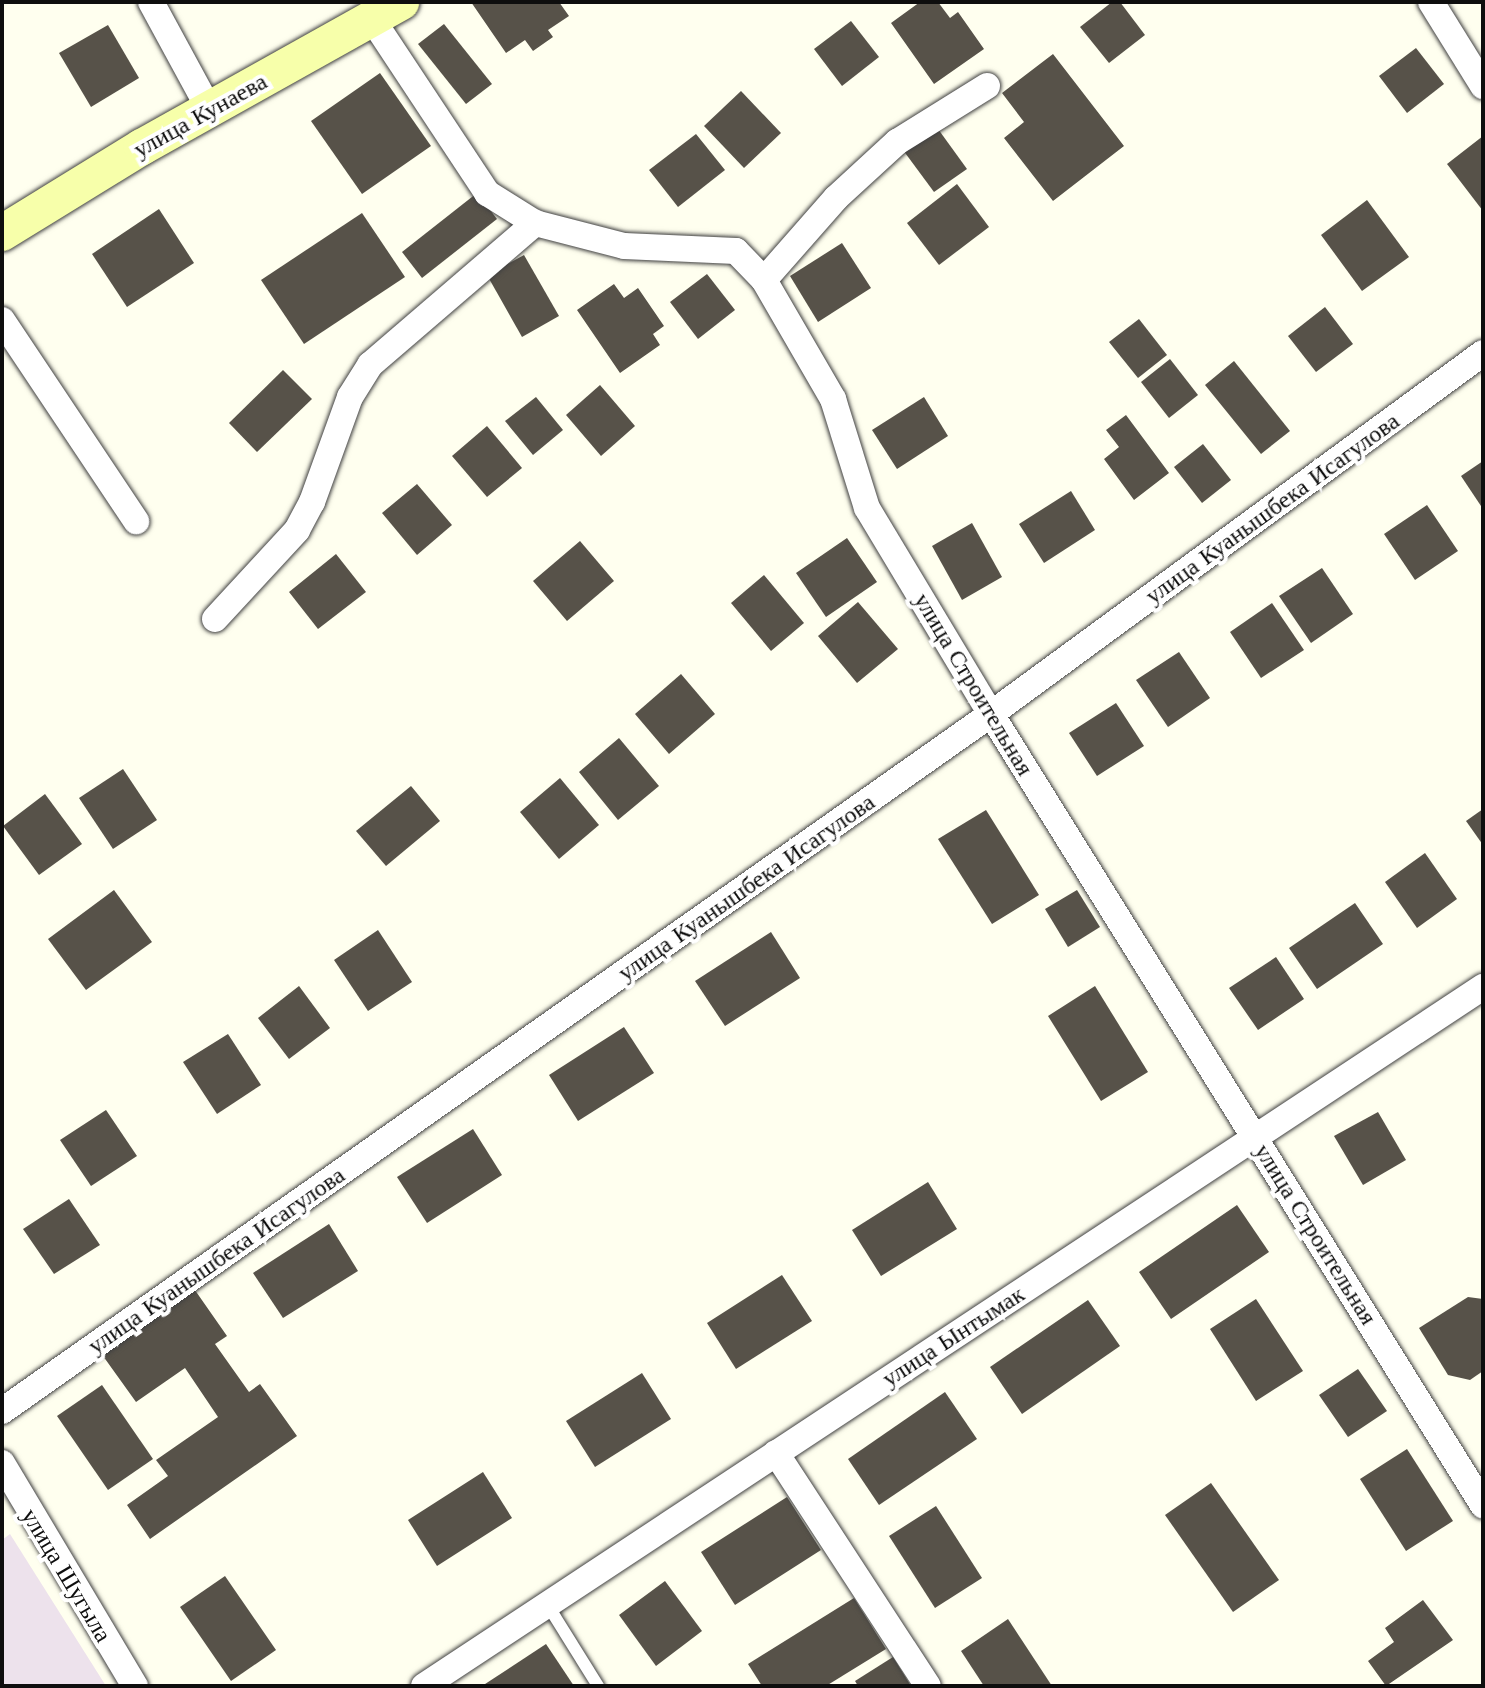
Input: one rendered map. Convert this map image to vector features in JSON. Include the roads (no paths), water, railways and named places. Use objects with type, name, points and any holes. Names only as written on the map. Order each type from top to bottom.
[{"type":"main road","name":"улица Кунаева","points":[[2,233],[209,109],[387,10]]},
{"type":"street","points":[[151,2],[209,109]]},
{"type":"street","points":[[1431,2],[1483,86]]},
{"type":"street","name":"улица Строительная","points":[[387,10],[487,193],[535,223],[624,246],[736,251],[764,280],[833,399],[867,508],[991,714],[1257,1136],[1483,1505]]},
{"type":"street","points":[[764,280],[836,198],[897,142],[987,86]]},
{"type":"street","points":[[215,619],[297,530],[312,502],[350,397],[370,365],[535,223]]},
{"type":"street","points":[[2,320],[136,521]]},
{"type":"street","name":"улица Куанышбека Исагулова","points":[[2,1411],[991,714],[1483,353]]},
{"type":"street","name":"улица Ынтымак","points":[[424,1686],[1483,987]]},
{"type":"street","points":[[776,1453],[928,1686]]},
{"type":"street","name":"улица Шугыла","points":[[2,1463],[12,1508],[135,1686]]},
{"type":"lane","points":[[547,1604],[598,1686]]}]
